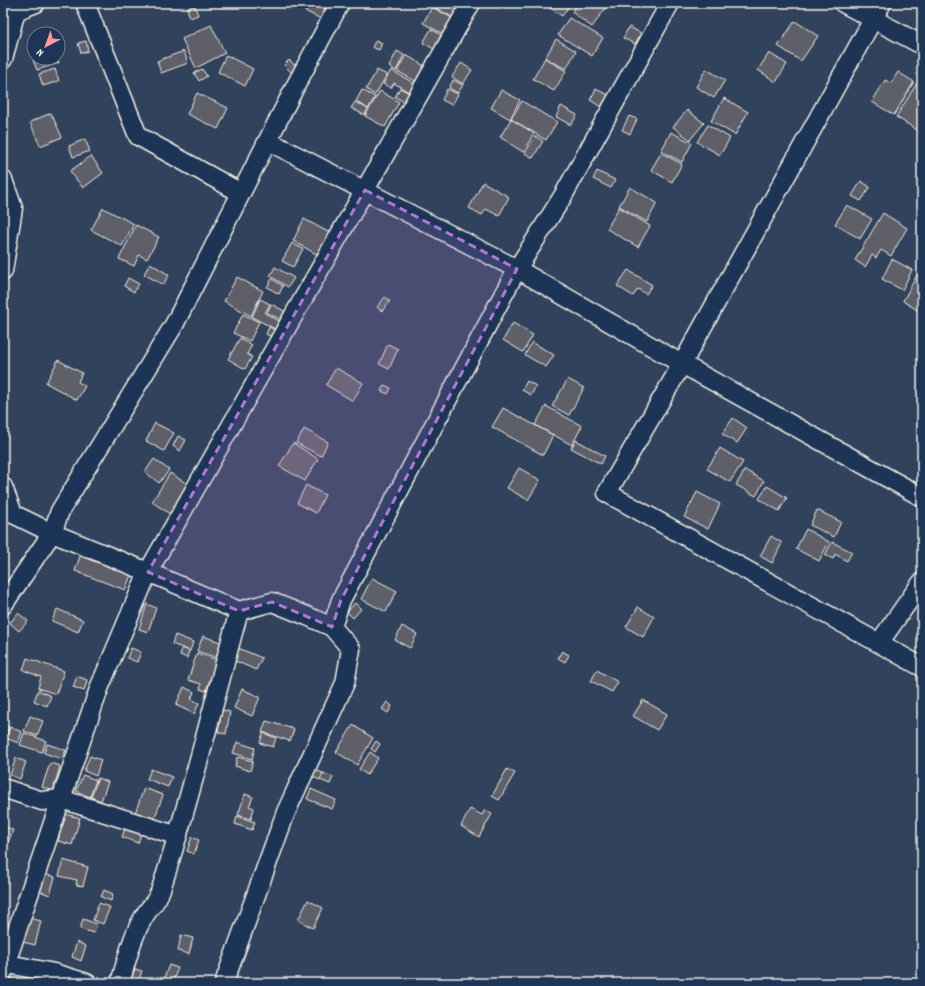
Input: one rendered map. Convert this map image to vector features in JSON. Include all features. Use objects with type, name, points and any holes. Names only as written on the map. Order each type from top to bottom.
[{"type":"street","points":[[3,59],[16,11],[36,3]]},
{"type":"street","points":[[85,3],[138,136],[241,193]]},
{"type":"street","points":[[3,605],[52,533],[60,511],[174,325],[340,3]]},
{"type":"street","points":[[87,983],[54,973],[4,966],[100,686],[148,572],[471,3]]},
{"type":"street","points":[[332,627],[341,600],[517,269],[563,196],[670,3]]},
{"type":"street","points":[[843,3],[922,45]]},
{"type":"street","points":[[882,3],[682,364],[608,493],[922,667]]},
{"type":"street","points":[[268,141],[517,269],[682,364],[922,497]]},
{"type":"street","points":[[3,180],[13,208],[3,271]]},
{"type":"street","points":[[3,487],[13,514],[52,533],[239,611],[272,602],[332,627],[351,649],[345,683],[286,812],[224,983]]},
{"type":"street","points":[[879,643],[922,582]]},
{"type":"street","points":[[120,983],[134,937],[145,914],[154,904],[160,891],[178,836],[239,611]]},
{"type":"street","points":[[3,788],[42,801],[60,799],[178,836]]},
{"type":"highlighted area","points":[[365,190],[517,269],[341,600],[332,627],[272,602],[239,611],[148,572]]},
{"type":"building","points":[[307,3],[314,3],[328,10],[323,20],[303,10]]},
{"type":"building","points":[[436,3],[460,3],[452,17],[434,7]]},
{"type":"building","points":[[542,3],[571,3],[562,16]]},
{"type":"building","points":[[578,3],[603,3],[607,6],[592,27],[572,12]]},
{"type":"building","points":[[195,6],[198,15],[190,18],[187,8]]},
{"type":"building","points":[[432,7],[452,18],[443,34],[423,23]]},
{"type":"building","points":[[569,18],[603,38],[592,56],[558,35]]},
{"type":"building","points":[[795,21],[818,36],[801,61],[778,46]]},
{"type":"building","points":[[211,25],[225,53],[196,68],[182,39]]},
{"type":"building","points":[[629,27],[641,33],[635,44],[623,38]]},
{"type":"building","points":[[431,29],[441,35],[434,49],[423,43]]},
{"type":"building","points":[[556,39],[576,51],[566,69],[545,58]]},
{"type":"building","points":[[376,40],[382,43],[379,50],[372,47]]},
{"type":"building","points":[[86,41],[88,51],[81,53],[78,43]]},
{"type":"building","points":[[184,51],[188,63],[161,73],[157,61]]},
{"type":"building","points":[[397,51],[404,55],[396,71],[389,67]]},
{"type":"building","points":[[769,53],[787,64],[776,82],[758,70]]},
{"type":"building","points":[[226,55],[253,69],[245,86],[218,72]]},
{"type":"building","points":[[406,55],[426,67],[417,82],[397,71]]},
{"type":"building","points":[[545,58],[566,71],[554,91],[533,79]]},
{"type":"building","points":[[289,60],[299,69],[294,75],[284,65]]},
{"type":"building","points":[[461,63],[472,70],[463,84],[452,77]]},
{"type":"building","points":[[35,66],[50,66],[37,70]]},
{"type":"building","points":[[55,69],[59,81],[43,86],[39,74]]},
{"type":"building","points":[[202,69],[207,76],[199,81],[194,73]]},
{"type":"building","points":[[706,69],[725,80],[714,98],[696,87]]},
{"type":"building","points":[[377,70],[387,75],[375,95],[366,89]]},
{"type":"building","points":[[391,70],[417,85],[412,94],[394,83],[391,88],[383,84]]},
{"type":"building","points":[[898,72],[914,82],[894,115],[872,102],[885,80],[891,83]]},
{"type":"building","points":[[453,80],[463,85],[458,93],[449,88]]},
{"type":"building","points":[[917,83],[922,87],[922,133],[896,117]]},
{"type":"building","points":[[400,88],[411,94],[406,103],[395,97]]},
{"type":"building","points":[[447,89],[458,94],[452,105],[442,100]]},
{"type":"building","points":[[596,89],[608,95],[601,107],[590,100]]},
{"type":"building","points":[[362,90],[375,97],[368,109],[356,101]]},
{"type":"building","points":[[501,90],[520,100],[510,119],[491,108]]},
{"type":"building","points":[[380,91],[399,102],[385,127],[365,116]]},
{"type":"building","points":[[197,93],[228,108],[218,129],[187,114]]},
{"type":"building","points":[[724,98],[748,112],[735,135],[711,121]]},
{"type":"building","points":[[522,101],[557,122],[546,140],[511,119]]},
{"type":"building","points":[[355,102],[368,109],[364,115],[351,108]]},
{"type":"building","points":[[561,106],[577,115],[571,125],[556,117]]},
{"type":"building","points":[[687,110],[704,123],[690,140],[673,127]]},
{"type":"building","points":[[51,113],[62,137],[40,146],[30,122]]},
{"type":"building","points":[[629,116],[637,119],[630,134],[622,130]]},
{"type":"building","points":[[511,119],[534,133],[523,152],[500,137]]},
{"type":"building","points":[[708,125],[730,138],[720,155],[697,142]]},
{"type":"building","points":[[671,132],[692,143],[682,162],[661,151]]},
{"type":"building","points":[[535,136],[543,141],[533,158],[525,153]]},
{"type":"building","points":[[85,139],[90,151],[73,157],[69,146]]},
{"type":"building","points":[[661,153],[682,164],[672,182],[651,170]]},
{"type":"building","points":[[91,156],[103,173],[83,188],[70,171]]},
{"type":"building","points":[[597,171],[615,180],[611,188],[593,179]]},
{"type":"building","points":[[861,181],[870,187],[861,201],[852,196]]},
{"type":"building","points":[[483,182],[509,197],[499,216],[486,209],[482,215],[469,208]]},
{"type":"building","points":[[630,187],[657,203],[647,222],[619,206]]},
{"type":"building","points":[[847,205],[872,219],[860,239],[835,224]]},
{"type":"building","points":[[619,207],[650,226],[638,247],[607,229]]},
{"type":"building","points":[[103,208],[134,224],[122,246],[91,230]]},
{"type":"building","points":[[883,213],[907,228],[891,256],[881,250],[876,258],[872,255],[865,267],[855,260]]},
{"type":"building","points":[[304,219],[330,233],[318,255],[293,241]]},
{"type":"building","points":[[136,225],[159,237],[147,259],[139,255],[134,266],[119,259]]},
{"type":"building","points":[[292,243],[303,249],[293,267],[282,261]]},
{"type":"building","points":[[892,259],[912,270],[902,290],[882,279]]},
{"type":"building","points":[[150,263],[169,275],[163,285],[144,274]]},
{"type":"building","points":[[275,267],[294,278],[288,287],[270,276]]},
{"type":"building","points":[[628,270],[652,285],[646,294],[638,289],[633,296],[617,286]]},
{"type":"building","points":[[918,273],[922,276],[922,301],[917,310],[903,301]]},
{"type":"building","points":[[237,277],[263,291],[251,316],[224,301]]},
{"type":"building","points":[[128,278],[139,284],[134,292],[124,286]]},
{"type":"building","points":[[272,279],[283,286],[279,294],[267,287]]},
{"type":"building","points":[[385,297],[390,301],[382,311],[377,307]]},
{"type":"building","points":[[260,299],[270,304],[265,313],[281,322],[277,330],[252,317]]},
{"type":"building","points":[[271,304],[286,312],[282,320],[267,313]]},
{"type":"building","points":[[243,314],[259,322],[250,341],[233,333]]},
{"type":"building","points":[[513,323],[533,335],[523,352],[503,340]]},
{"type":"building","points":[[269,327],[277,331],[274,338],[266,334]]},
{"type":"building","points":[[240,338],[252,345],[247,354],[252,357],[245,369],[228,359]]},
{"type":"building","points":[[532,342],[554,355],[546,367],[525,355]]},
{"type":"building","points":[[388,344],[398,349],[389,369],[379,364]]},
{"type":"building","points":[[58,360],[82,373],[78,382],[85,386],[77,400],[46,383]]},
{"type":"building","points":[[336,368],[363,383],[353,401],[326,385]]},
{"type":"building","points":[[568,379],[584,388],[569,415],[552,406]]},
{"type":"building","points":[[527,381],[536,386],[531,395],[522,390]]},
{"type":"building","points":[[384,385],[391,388],[388,394],[381,391]]},
{"type":"building","points":[[546,406],[582,426],[572,445],[535,425]]},
{"type":"building","points":[[503,408],[553,435],[543,455],[492,427]]},
{"type":"building","points":[[733,418],[747,428],[737,443],[722,434]]},
{"type":"building","points":[[155,423],[174,433],[164,451],[146,441]]},
{"type":"building","points":[[304,429],[328,442],[321,456],[296,443]]},
{"type":"building","points":[[178,436],[186,440],[180,451],[173,446]]},
{"type":"building","points":[[576,440],[605,456],[601,464],[571,448]]},
{"type":"building","points":[[293,443],[318,459],[305,481],[279,466]]},
{"type":"building","points":[[720,448],[743,462],[730,482],[707,469]]},
{"type":"building","points":[[154,459],[169,470],[159,483],[145,472]]},
{"type":"building","points":[[519,468],[540,480],[528,500],[507,488]]},
{"type":"building","points":[[745,470],[764,481],[756,496],[736,485]]},
{"type":"building","points":[[170,473],[189,485],[170,514],[152,502]]},
{"type":"building","points":[[306,485],[325,495],[316,513],[297,503]]},
{"type":"building","points":[[767,486],[787,498],[779,511],[759,499]]},
{"type":"building","points":[[697,492],[720,504],[708,529],[684,517]]},
{"type":"building","points":[[817,510],[841,522],[834,537],[810,525]]},
{"type":"building","points":[[806,529],[829,542],[819,561],[796,549]]},
{"type":"building","points":[[771,536],[782,543],[772,563],[760,556]]},
{"type":"building","points":[[832,542],[852,552],[847,561],[835,554],[833,559],[825,555]]},
{"type":"building","points":[[80,556],[131,575],[125,590],[75,571]]},
{"type":"building","points":[[372,578],[397,591],[386,612],[361,599]]},
{"type":"building","points":[[355,603],[361,609],[353,618],[347,612]]},
{"type":"building","points":[[147,604],[156,608],[148,632],[139,629]]},
{"type":"building","points":[[638,607],[654,617],[643,637],[626,627]]},
{"type":"building","points":[[57,609],[83,620],[78,632],[52,621]]},
{"type":"building","points":[[18,613],[28,621],[19,631],[10,623]]},
{"type":"building","points":[[402,626],[417,634],[410,648],[395,640]]},
{"type":"building","points":[[175,635],[193,642],[190,651],[172,644]]},
{"type":"building","points":[[203,636],[223,643],[217,658],[197,651]]},
{"type":"building","points":[[131,648],[141,652],[137,662],[127,658]]},
{"type":"building","points":[[182,648],[189,651],[187,658],[180,655]]},
{"type":"building","points":[[238,648],[262,658],[256,670],[233,660]]},
{"type":"building","points":[[562,651],[569,655],[565,662],[558,658]]},
{"type":"building","points":[[197,653],[217,660],[206,691],[200,689],[201,684],[188,680]]},
{"type":"building","points":[[27,658],[64,671],[56,694],[38,688],[41,677],[23,670]]},
{"type":"building","points":[[597,670],[618,682],[612,692],[591,681]]},
{"type":"building","points":[[77,676],[87,680],[84,691],[73,687]]},
{"type":"building","points":[[184,687],[194,692],[191,699],[199,703],[194,714],[176,705]]},
{"type":"building","points":[[242,689],[260,697],[252,716],[234,708]]},
{"type":"building","points":[[38,690],[51,696],[47,706],[34,701]]},
{"type":"building","points":[[643,700],[667,714],[657,730],[633,716]]},
{"type":"building","points":[[387,702],[392,706],[388,713],[382,709]]},
{"type":"building","points":[[222,710],[230,712],[226,734],[218,732]]},
{"type":"building","points":[[30,716],[43,721],[37,736],[24,731]]},
{"type":"building","points":[[266,721],[294,729],[290,741],[262,732]]},
{"type":"building","points":[[3,725],[9,727],[5,737],[3,736]]},
{"type":"building","points":[[353,725],[373,738],[357,765],[336,752]]},
{"type":"building","points":[[10,727],[22,732],[18,743],[6,738]]},
{"type":"building","points":[[24,733],[46,741],[42,752],[20,745]]},
{"type":"building","points":[[263,733],[276,738],[273,747],[260,743]]},
{"type":"building","points":[[376,741],[380,744],[375,752],[371,749]]},
{"type":"building","points":[[237,742],[255,748],[252,759],[233,753]]},
{"type":"building","points":[[47,744],[66,750],[62,759],[44,753]]},
{"type":"building","points":[[370,752],[378,758],[367,775],[359,769]]},
{"type":"building","points":[[90,756],[101,760],[96,776],[84,771]]},
{"type":"building","points":[[237,757],[253,761],[250,771],[235,766]]},
{"type":"building","points":[[16,758],[26,762],[20,779],[10,775]]},
{"type":"building","points":[[50,763],[60,766],[53,791],[42,787]]},
{"type":"building","points":[[151,769],[172,777],[168,787],[147,779]]},
{"type":"building","points":[[507,769],[515,773],[499,800],[492,796]]},
{"type":"building","points":[[315,770],[323,773],[320,780],[313,777]]},
{"type":"building","points":[[323,773],[333,777],[330,784],[320,780]]},
{"type":"building","points":[[83,775],[96,780],[90,797],[76,791]]},
{"type":"building","points":[[98,778],[108,782],[101,801],[91,797]]},
{"type":"building","points":[[144,788],[163,795],[154,820],[135,813]]},
{"type":"building","points":[[311,789],[336,800],[332,809],[307,799]]},
{"type":"building","points":[[245,794],[253,797],[249,806],[254,808],[251,819],[238,815]]},
{"type":"building","points":[[470,809],[482,815],[485,810],[492,814],[479,837],[461,826]]},
{"type":"building","points":[[65,814],[80,818],[72,845],[58,841]]},
{"type":"building","points":[[237,816],[255,822],[252,830],[235,824]]},
{"type":"building","points":[[126,825],[142,831],[138,843],[122,837]]},
{"type":"building","points":[[3,826],[13,830],[3,855]]},
{"type":"building","points":[[192,837],[199,840],[194,854],[187,851]]},
{"type":"building","points":[[63,860],[88,867],[83,886],[76,885],[77,880],[59,876]]},
{"type":"building","points":[[45,874],[55,877],[50,895],[39,891]]},
{"type":"building","points":[[104,890],[113,894],[111,901],[101,897]]},
{"type":"building","points":[[308,900],[323,908],[313,928],[298,920]]},
{"type":"building","points":[[99,903],[110,907],[103,924],[93,920]]},
{"type":"building","points":[[29,918],[41,921],[35,945],[23,942]]},
{"type":"building","points":[[83,919],[97,924],[94,933],[80,929]]},
{"type":"building","points":[[181,935],[193,938],[189,954],[178,951]]},
{"type":"building","points":[[77,942],[86,946],[81,961],[72,957]]},
{"type":"building","points":[[169,965],[178,968],[173,981],[164,978]]},
{"type":"building","points":[[12,969],[25,972],[23,981],[9,978]]},
{"type":"building","points":[[135,969],[142,971],[138,982],[131,979]]}]
